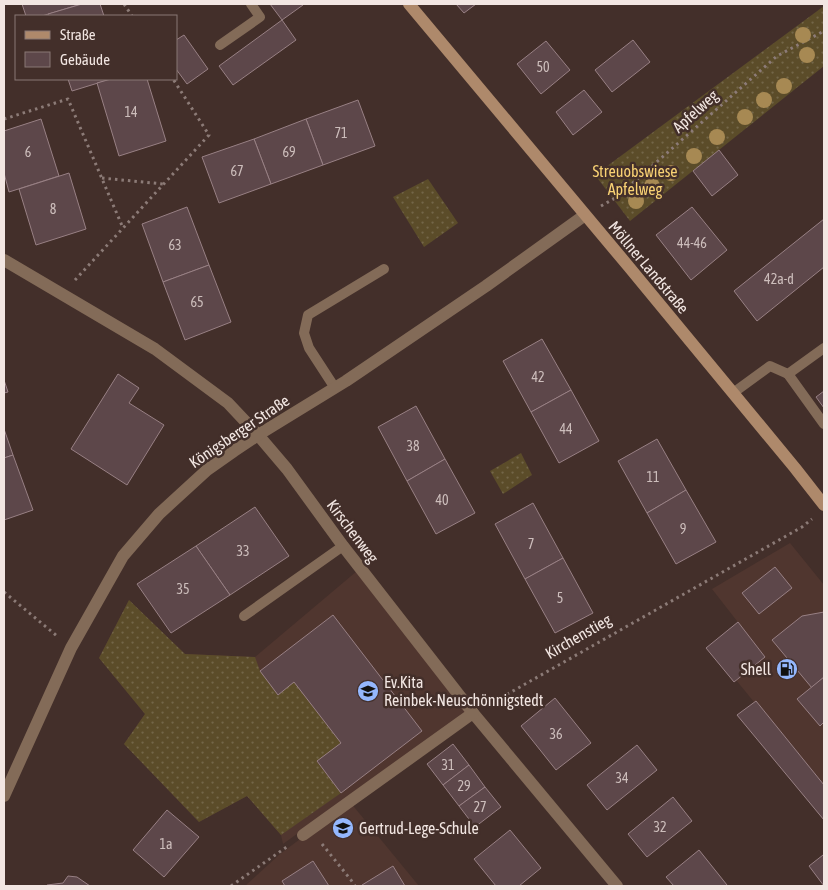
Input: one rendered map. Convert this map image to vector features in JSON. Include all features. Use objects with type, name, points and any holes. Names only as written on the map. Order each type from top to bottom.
[{"type":"main road","name":"Möllner Landstraße","points":[[409,4],[795,468],[821,510]]},
{"type":"street","name":"Königsberger Straße","points":[[4,796],[71,648],[123,556],[158,514],[207,470],[258,434],[335,388],[486,286],[585,215]]},
{"type":"street","name":"Kirschenweg","points":[[4,260],[155,349],[228,403],[258,434],[287,469],[343,546],[474,713],[617,886]]},
{"type":"street","points":[[302,835],[474,713]]},
{"type":"lane","points":[[220,45],[260,18],[251,4]]},
{"type":"lane","points":[[335,388],[309,348],[304,333],[308,315],[384,269]]},
{"type":"lane","points":[[788,374],[824,348]]},
{"type":"lane","points":[[733,393],[770,366],[788,374],[824,424]]},
{"type":"lane","points":[[244,616],[343,546]]},
{"type":"path","points":[[124,4],[131,15]]},
{"type":"path","name":"Apfelweg","points":[[585,215],[617,197],[777,56],[824,31]]},
{"type":"path","points":[[62,295],[209,135],[174,80]]},
{"type":"path","points":[[4,119],[68,99],[123,228]]},
{"type":"path","points":[[102,178],[164,184]]},
{"type":"path","name":"Kirchenstieg","points":[[474,713],[802,527],[821,510]]},
{"type":"path","points":[[4,592],[71,648]]},
{"type":"path","points":[[231,886],[302,835]]},
{"type":"path","points":[[324,847],[356,886]]},
{"type":"shaded area","name":"Shell","points":[[790,543],[824,585],[824,785],[756,701],[754,702],[736,680],[765,657],[712,589]]},
{"type":"shaded area","points":[[357,571],[466,712],[283,844],[281,835],[247,796],[199,822],[124,744],[145,714],[99,658],[129,600],[185,654],[255,657]]},
{"type":"shaded area","name":"Gertrud-Lege-Schule","points":[[350,802],[419,886],[245,886],[280,854]]},
{"type":"green space","name":"Streuobswiese Apfelweg","points":[[824,6],[824,66],[630,221],[595,175]]},
{"type":"green space","points":[[428,179],[458,223],[424,247],[393,197]]},
{"type":"green space","points":[[521,453],[532,475],[503,494],[490,471]]},
{"type":"green space","points":[[129,600],[185,654],[255,657],[260,671],[278,694],[294,682],[341,743],[317,762],[341,793],[281,835],[247,796],[199,822],[124,744],[145,714],[99,658]]},
{"type":"building","points":[[22,4],[78,5],[45,15],[26,15]]},
{"type":"building","points":[[82,4],[100,4],[104,15],[48,15]]},
{"type":"building","points":[[270,4],[302,4],[303,5],[282,20]]},
{"type":"building","points":[[456,4],[476,4],[464,13]]},
{"type":"building","points":[[282,20],[296,40],[233,85],[219,66]]},
{"type":"building","points":[[184,35],[208,69],[187,84],[178,72],[178,39]]},
{"type":"building","points":[[633,40],[650,62],[612,92],[595,70]]},
{"type":"building","points":[[546,41],[570,70],[541,94],[517,64]]},
{"type":"building","points":[[68,80],[108,80],[72,91]]},
{"type":"building","points":[[108,80],[147,80],[166,141],[119,156],[97,83]]},
{"type":"building","points":[[584,90],[602,112],[573,135],[556,112]]},
{"type":"building","points":[[358,100],[375,146],[323,165],[306,119]]},
{"type":"building","points":[[41,119],[59,176],[9,192],[4,173],[4,131]]},
{"type":"building","points":[[306,119],[323,165],[271,184],[254,139]]},
{"type":"building","points":[[254,139],[271,184],[219,203],[202,157]]},
{"type":"building","points":[[719,150],[738,175],[712,196],[693,171]]},
{"type":"building","points":[[69,173],[86,229],[36,245],[19,189]]},
{"type":"building","points":[[187,207],[209,265],[163,282],[142,224]]},
{"type":"building","points":[[692,207],[727,250],[691,280],[656,235]]},
{"type":"building","points":[[824,219],[824,267],[757,321],[734,291]]},
{"type":"building","points":[[209,265],[231,322],[185,340],[163,282]]},
{"type":"building","points":[[542,339],[571,390],[531,412],[503,361]]},
{"type":"building","points":[[118,374],[139,388],[129,403],[164,425],[127,485],[71,449]]},
{"type":"building","points":[[4,380],[8,392],[4,393]]},
{"type":"building","points":[[571,390],[599,441],[559,463],[531,412]]},
{"type":"building","points":[[824,391],[824,408],[816,397]]},
{"type":"building","points":[[416,406],[445,459],[407,481],[378,427]]},
{"type":"building","points":[[4,429],[13,455],[4,458]]},
{"type":"building","points":[[657,439],[686,490],[647,513],[618,461]]},
{"type":"building","points":[[13,455],[33,510],[4,520],[4,458]]},
{"type":"building","points":[[445,459],[475,513],[436,534],[407,481]]},
{"type":"building","points":[[686,490],[716,542],[676,564],[647,513]]},
{"type":"building","points":[[533,503],[563,558],[525,579],[495,524]]},
{"type":"building","points":[[255,507],[289,556],[230,595],[196,546]]},
{"type":"building","points":[[196,546],[230,595],[171,633],[137,584]]},
{"type":"building","points":[[563,558],[593,613],[555,633],[525,579]]},
{"type":"building","points":[[775,567],[792,588],[759,614],[742,593]]},
{"type":"building","points":[[824,612],[824,677],[812,688],[772,640],[802,616]]},
{"type":"building","points":[[333,615],[422,731],[341,793],[317,761],[341,743],[294,682],[278,695],[260,671]]},
{"type":"building","points":[[738,622],[765,657],[734,682],[706,648]]},
{"type":"building","points":[[824,677],[824,722],[820,726],[797,699]]},
{"type":"building","points":[[555,698],[591,743],[556,770],[521,726]]},
{"type":"building","points":[[756,701],[824,785],[824,820],[737,715]]},
{"type":"building","points":[[453,744],[469,765],[443,785],[427,764]]},
{"type":"building","points":[[637,745],[657,770],[607,810],[587,785]]},
{"type":"building","points":[[469,765],[485,787],[459,806],[443,785]]},
{"type":"building","points":[[485,787],[501,807],[475,827],[459,806]]},
{"type":"building","points":[[673,797],[692,821],[647,857],[628,834]]},
{"type":"building","points":[[167,810],[199,837],[164,877],[133,850]]},
{"type":"building","points":[[510,830],[541,868],[519,886],[496,886],[474,859]]},
{"type":"building","points":[[699,850],[727,885],[674,886],[666,877]]},
{"type":"building","points":[[823,855],[824,857],[824,886],[809,866]]},
{"type":"building","points":[[313,861],[329,886],[285,886],[282,881]]},
{"type":"building","points":[[393,866],[405,886],[362,885]]},
{"type":"building","points":[[68,876],[77,877],[90,886],[46,886],[63,883]]},
{"type":"place","name":"Shell","points":[[787,669]]},
{"type":"place","name":"Ev.Kita Reinbek-Neuschönnigstedt","points":[[368,691]]},
{"type":"place","name":"Gertrud-Lege-Schule","points":[[343,828]]}]
